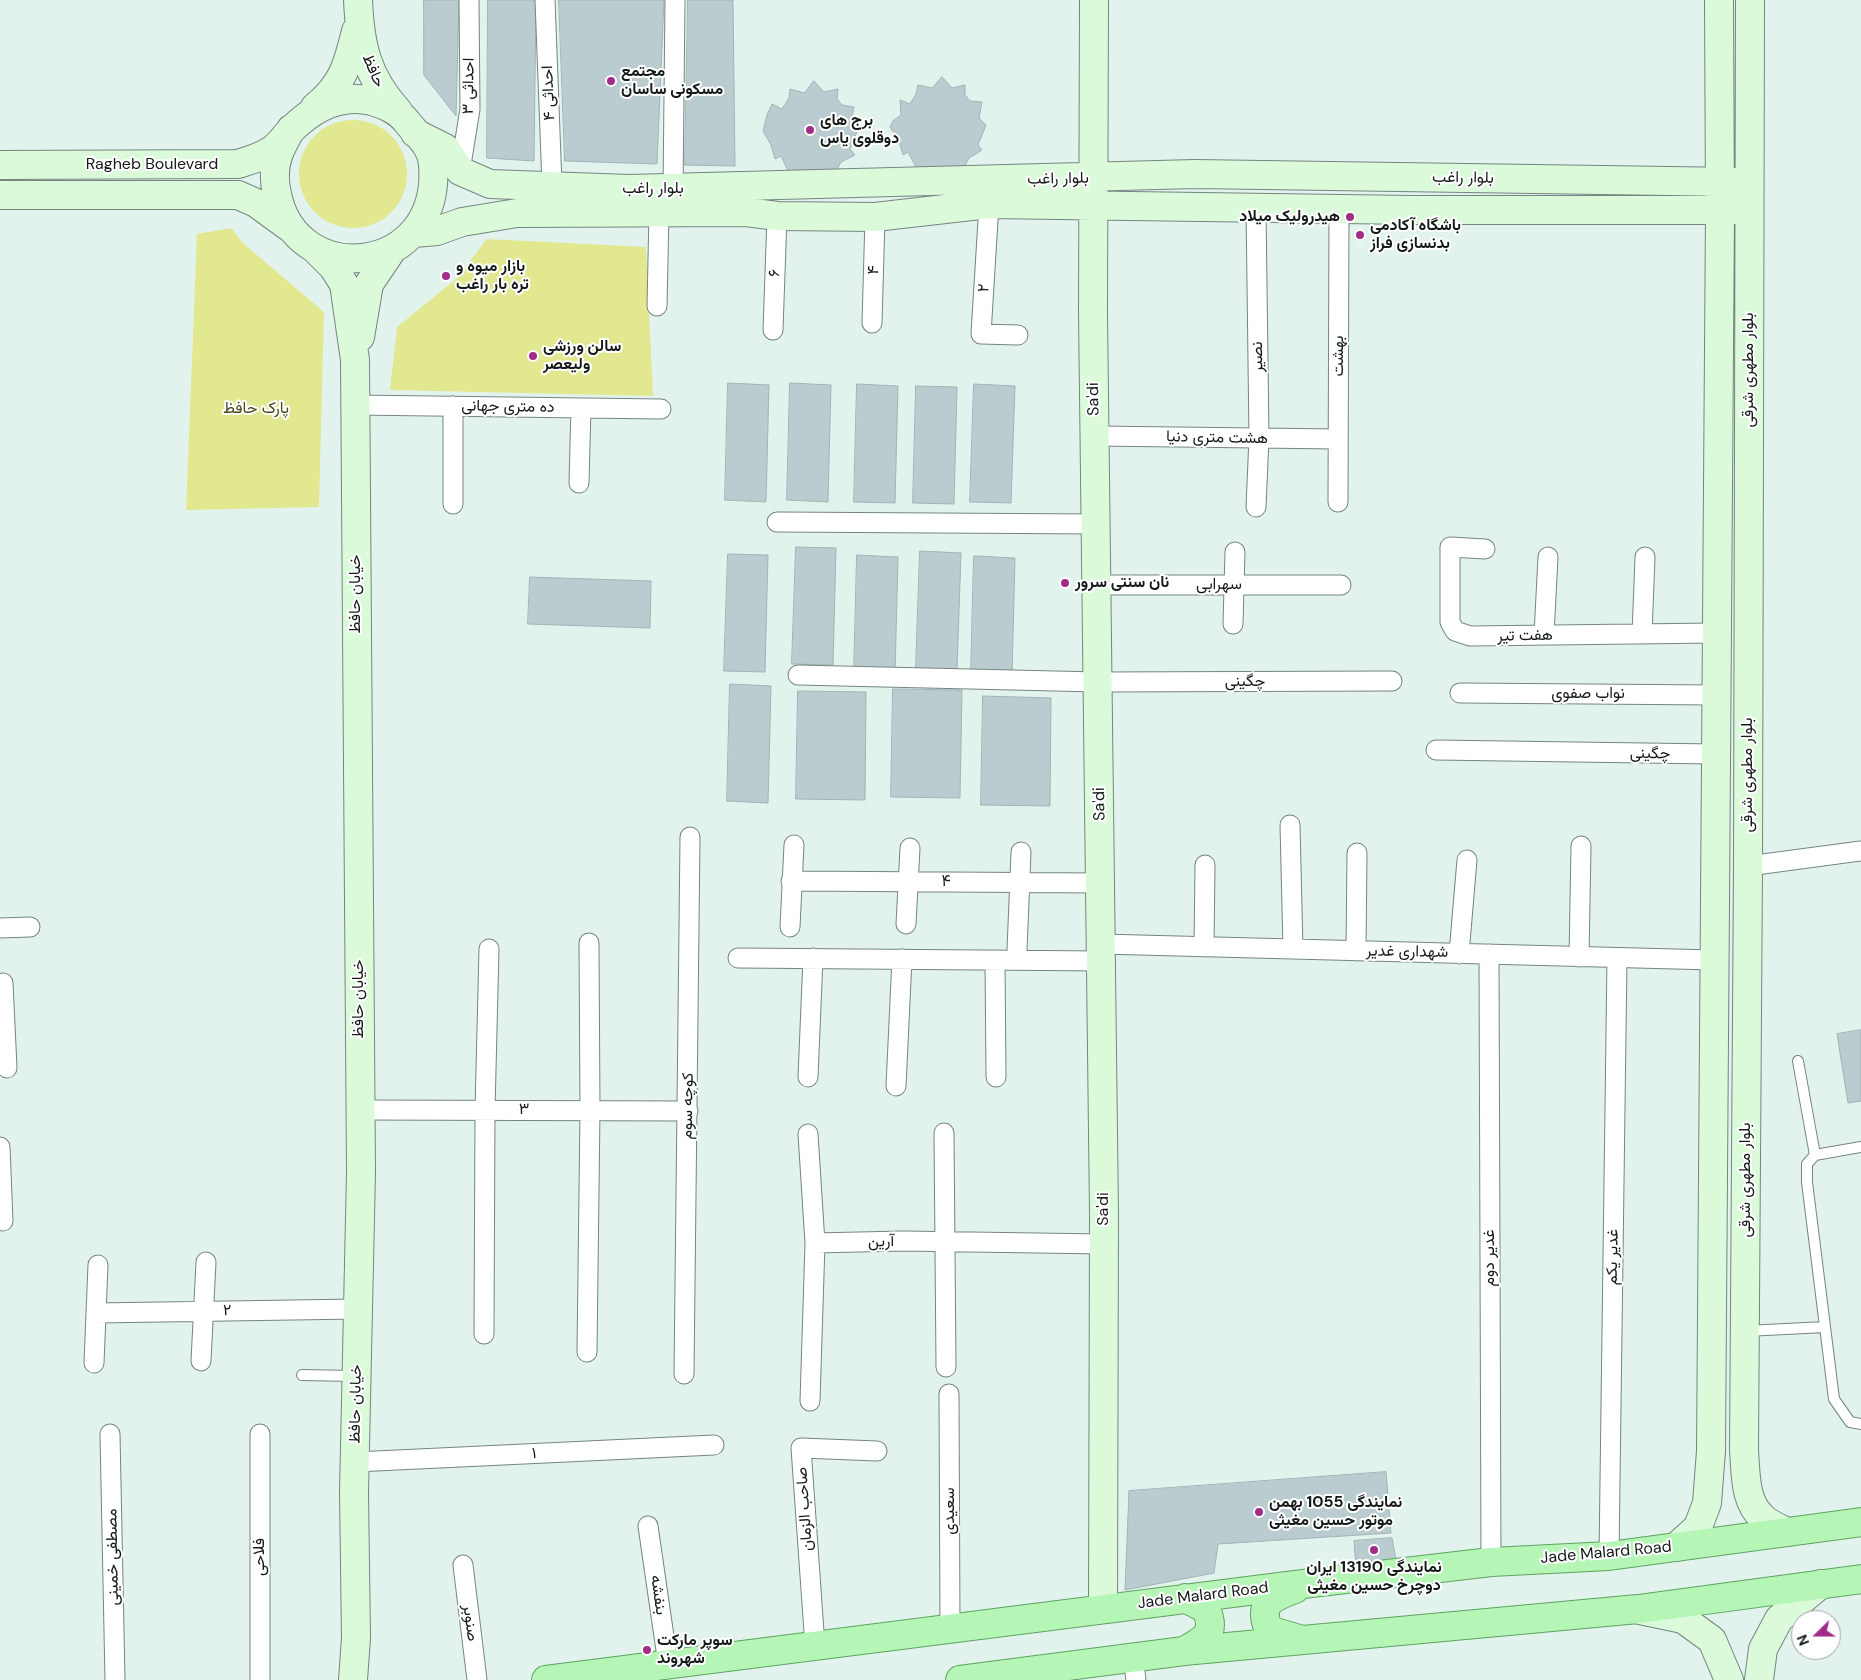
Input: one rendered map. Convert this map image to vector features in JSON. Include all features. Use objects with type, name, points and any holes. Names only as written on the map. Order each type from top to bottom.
[{"type":"main road","name":"Jade Malard Road","points":[[546,1680],[1185,1598],[1491,1562],[1609,1556],[1861,1522]]},
{"type":"main road","points":[[1184,1651],[1638,1609],[1861,1579]]},
{"type":"main road","points":[[1306,1641],[1269,1630],[1263,1616],[1266,1605],[1280,1595],[1311,1583]]},
{"type":"main road","points":[[960,1680],[1135,1669],[1184,1651],[1201,1641],[1210,1631],[1211,1619],[1206,1609],[1185,1598]]},
{"type":"street","name":"احداثی ۳","points":[[460,171],[470,108],[469,0]]},
{"type":"street","name":"احداثی ۴","points":[[546,0],[552,185]]},
{"type":"street","points":[[657,306],[666,201],[675,0]]},
{"type":"street","name":"Sa'di","points":[[1094,0],[1093,205],[1104,1244],[1103,1609]]},
{"type":"street","name":"بلوار مطهری شرقی","points":[[1676,1547],[1698,1527],[1707,1503],[1711,1451],[1714,754],[1720,210],[1719,0]]},
{"type":"street","name":"بلوار مطهری شرقی","points":[[1750,0],[1748,866],[1744,1451],[1747,1487],[1754,1509],[1764,1520],[1787,1532]]},
{"type":"street","name":"حافظ","points":[[311,111],[336,88],[348,67],[358,9]]},
{"type":"street","name":"حافظ","points":[[358,9],[367,64],[383,94],[410,126]]},
{"type":"street","points":[[362,99],[386,105],[410,126],[424,138],[433,162],[434,187],[428,212],[414,233],[392,250],[366,258],[339,258],[314,248],[291,228],[280,207],[274,180],[278,153],[291,129],[311,111],[336,100],[362,99]]},
{"type":"street","points":[[410,126],[445,148],[460,171]]},
{"type":"street","name":"Ragheb Boulevard","points":[[0,165],[238,164],[259,157],[273,149],[291,129]]},
{"type":"street","name":"بلوار راغب","points":[[460,171],[490,184],[552,185],[777,216],[875,217],[989,204],[1339,209],[1750,210]]},
{"type":"street","name":"بلوار راغب","points":[[414,233],[437,231],[462,222],[517,213],[919,181],[1195,174],[1750,182]]},
{"type":"street","name":"Ragheb Boulevard","points":[[0,196],[238,196],[256,202],[291,228]]},
{"type":"street","name":"۲","points":[[989,204],[980,334],[1018,334]]},
{"type":"street","name":"نصیر","points":[[1256,208],[1259,438],[1256,507]]},
{"type":"street","name":"بهشت","points":[[1338,502],[1339,209]]},
{"type":"street","name":"۶","points":[[773,330],[777,216]]},
{"type":"street","name":"۴","points":[[872,322],[875,217]]},
{"type":"street","name":"خیابان حافظ","points":[[314,248],[333,267],[344,284],[356,360],[360,1110],[354,1462],[356,1638]]},
{"type":"street","name":"خیابان حافظ","points":[[356,360],[370,284],[392,250]]},
{"type":"street","name":"ده متری جهانی","points":[[356,405],[660,409]]},
{"type":"street","points":[[452,504],[453,406]]},
{"type":"street","points":[[579,483],[581,408]]},
{"type":"street","name":"هشت متری دنیا","points":[[1095,436],[1338,439]]},
{"type":"street","points":[[777,522],[1096,524]]},
{"type":"street","name":"هفت تیر","points":[[1485,549],[1450,547],[1450,622],[1455,631],[1470,636],[1716,633]]},
{"type":"street","points":[[1233,624],[1235,552]]},
{"type":"street","points":[[1544,636],[1548,557]]},
{"type":"street","points":[[1642,634],[1644,557]]},
{"type":"street","name":"سهرابی","points":[[1097,585],[1341,585]]},
{"type":"street","name":"چگینی","points":[[798,675],[1098,682],[1392,681]]},
{"type":"street","name":"نواب صفوی","points":[[1460,693],[1715,695]]},
{"type":"street","name":"چگینی","points":[[1436,750],[1714,754]]},
{"type":"street","points":[[1290,825],[1293,949]]},
{"type":"street","name":"کوچه سوم","points":[[684,1374],[690,837]]},
{"type":"street","points":[[790,927],[794,845]]},
{"type":"street","points":[[1579,957],[1582,846]]},
{"type":"street","points":[[906,924],[910,848]]},
{"type":"street","points":[[1748,866],[1861,851]]},
{"type":"street","points":[[1017,950],[1021,852]]},
{"type":"street","points":[[1356,951],[1357,853]]},
{"type":"street","points":[[1459,954],[1467,860]]},
{"type":"street","points":[[1204,947],[1205,865]]},
{"type":"street","name":"۴","points":[[791,881],[1101,883]]},
{"type":"street","points":[[0,928],[30,927]]},
{"type":"street","points":[[587,1352],[590,1110],[589,943]]},
{"type":"street","name":"شهداری غدیر","points":[[738,958],[995,960],[1204,947],[1714,960]]},
{"type":"street","points":[[484,1334],[484,1110],[489,949]]},
{"type":"street","name":"غدیر دوم","points":[[1489,954],[1491,1562]]},
{"type":"street","points":[[808,1077],[813,958]]},
{"type":"street","name":"غدیر یکم","points":[[1609,1556],[1617,958]]},
{"type":"street","points":[[896,1086],[902,959]]},
{"type":"street","points":[[995,960],[996,1077]]},
{"type":"street","points":[[3,983],[2,1022],[7,1068]]},
{"type":"street","name":"۳","points":[[360,1110],[688,1111]]},
{"type":"street","points":[[944,1133],[946,1367]]},
{"type":"street","points":[[808,1134],[815,1243],[810,1401]]},
{"type":"street","points":[[0,1147],[3,1221]]},
{"type":"street","name":"آرین","points":[[815,1243],[1104,1244]]},
{"type":"street","points":[[201,1361],[206,1262]]},
{"type":"street","points":[[94,1363],[98,1265]]},
{"type":"street","name":"۲","points":[[96,1313],[358,1309]]},
{"type":"street","name":"سعیدی","points":[[949,1394],[950,1628]]},
{"type":"street","name":"مصطفی خمینی","points":[[110,1434],[115,1680]]},
{"type":"street","name":"فلاحی","points":[[260,1434],[260,1680]]},
{"type":"street","name":"۱","points":[[354,1462],[714,1445]]},
{"type":"street","name":"صاحب الزمان","points":[[815,1646],[801,1448],[877,1451]]},
{"type":"street","points":[[1711,1451],[1723,1462],[1736,1461],[1744,1451]]},
{"type":"street","name":"بنفشه","points":[[648,1526],[668,1664]]},
{"type":"street","name":"صنوبر","points":[[462,1566],[477,1680]]},
{"type":"street","points":[[1758,1679],[1763,1649],[1779,1619],[1822,1584]]},
{"type":"street","points":[[1638,1609],[1683,1619],[1712,1640],[1729,1680]]},
{"type":"street","points":[[354,1680],[356,1638]]},
{"type":"street","points":[[356,1638],[368,1680]]},
{"type":"street","points":[[1729,1680],[1731,1672],[1735,1667],[1743,1666],[1751,1668],[1758,1679]]},
{"type":"lane","points":[[1798,1061],[1815,1155]]},
{"type":"lane","points":[[1861,1147],[1815,1155],[1807,1164],[1807,1182],[1834,1399],[1850,1422],[1861,1424]]},
{"type":"lane","points":[[1745,1331],[1826,1327]]},
{"type":"lane","points":[[302,1375],[356,1376]]},
{"type":"green space","points":[[353,120],[374,124],[392,135],[403,153],[407,174],[403,195],[392,213],[374,224],[353,228],[332,224],[314,213],[303,195],[299,174],[303,153],[314,135],[332,124]]},
{"type":"green space","name":"پارک حافظ","points":[[231,228],[243,243],[324,312],[319,507],[186,510],[197,234]]},
{"type":"green space","points":[[487,239],[646,247],[653,396],[390,390],[397,327],[456,279]]},
{"type":"building","points":[[424,0],[459,0],[456,116],[424,75]]},
{"type":"building","points":[[488,0],[536,0],[534,161],[487,158]]},
{"type":"building","name":"مجتمع مسکونی ساسان","points":[[559,0],[664,0],[657,164],[565,161]]},
{"type":"building","name":"مجتمع مسکونی ساسان","points":[[688,0],[733,0],[735,166],[685,165]]},
{"type":"building","name":"برج های دوقلوی یاس","points":[[942,77],[952,88],[965,85],[965,95],[970,101],[982,102],[979,118],[986,125],[978,145],[982,150],[969,158],[963,169],[917,169],[908,152],[903,155],[899,141],[890,127],[893,121],[901,115],[900,100],[910,104],[916,94],[918,85],[932,88]]},
{"type":"building","name":"برج های دوقلوی یاس","points":[[814,81],[824,92],[838,89],[837,99],[842,105],[854,107],[851,122],[858,129],[850,149],[855,155],[841,162],[835,173],[789,173],[781,156],[775,159],[771,145],[763,131],[767,115],[772,104],[782,109],[789,98],[790,89],[804,93]]},
{"type":"building","points":[[728,383],[769,385],[766,502],[725,500]]},
{"type":"building","points":[[790,383],[831,385],[828,502],[787,500]]},
{"type":"building","points":[[857,384],[898,386],[895,503],[854,502]]},
{"type":"building","points":[[974,384],[1015,386],[1011,503],[970,502]]},
{"type":"building","points":[[916,386],[957,387],[954,504],[913,503]]},
{"type":"building","points":[[796,547],[836,548],[833,665],[792,664]]},
{"type":"building","points":[[920,551],[961,553],[957,670],[916,668]]},
{"type":"building","points":[[728,554],[768,555],[765,672],[724,671]]},
{"type":"building","points":[[857,555],[898,557],[895,674],[854,672]]},
{"type":"building","points":[[974,556],[1015,558],[1012,675],[971,673]]},
{"type":"building","points":[[530,577],[651,581],[650,628],[528,624]]},
{"type":"building","points":[[730,684],[771,686],[768,803],[727,801]]},
{"type":"building","points":[[893,689],[962,690],[960,798],[891,797]]},
{"type":"building","points":[[798,691],[866,692],[865,800],[796,799]]},
{"type":"building","points":[[983,696],[1051,698],[1050,806],[981,805]]},
{"type":"building","points":[[1861,1030],[1861,1101],[1848,1103],[1837,1034]]},
{"type":"building","name":"نمایندگی 1055 بهمن موتور حسین مغیثی","points":[[1386,1472],[1391,1533],[1218,1544],[1214,1573],[1125,1590],[1129,1491]]},
{"type":"building","name":"نمایندگی 13190 ایران دوچرخ حسین مغیثی","points":[[1392,1538],[1396,1560],[1356,1566],[1354,1541]]},
{"type":"place","name":"مجتمع مسکونی ساسان","points":[[611,81]]},
{"type":"place","name":"برج های دوقلوی یاس","points":[[810,130]]},
{"type":"place","name":"هیدرولیک میلاد","points":[[1350,217]]},
{"type":"place","name":"باشگاه آکادمی بدنسازی فراز","points":[[1360,235]]},
{"type":"place","name":"بازار میوه و تره بار راغب","points":[[446,276]]},
{"type":"place","name":"سالن ورزشی ولیعصر","points":[[533,356]]},
{"type":"place","name":"نان سنتی سرور","points":[[1065,583]]},
{"type":"place","name":"نمایندگی 1055 بهمن موتور حسین مغیثی","points":[[1259,1512]]},
{"type":"place","name":"نمایندگی 13190 ایران دوچرخ حسین مغیثی","points":[[1374,1550]]},
{"type":"place","name":"سوپر مارکت شهروند","points":[[647,1650]]}]
